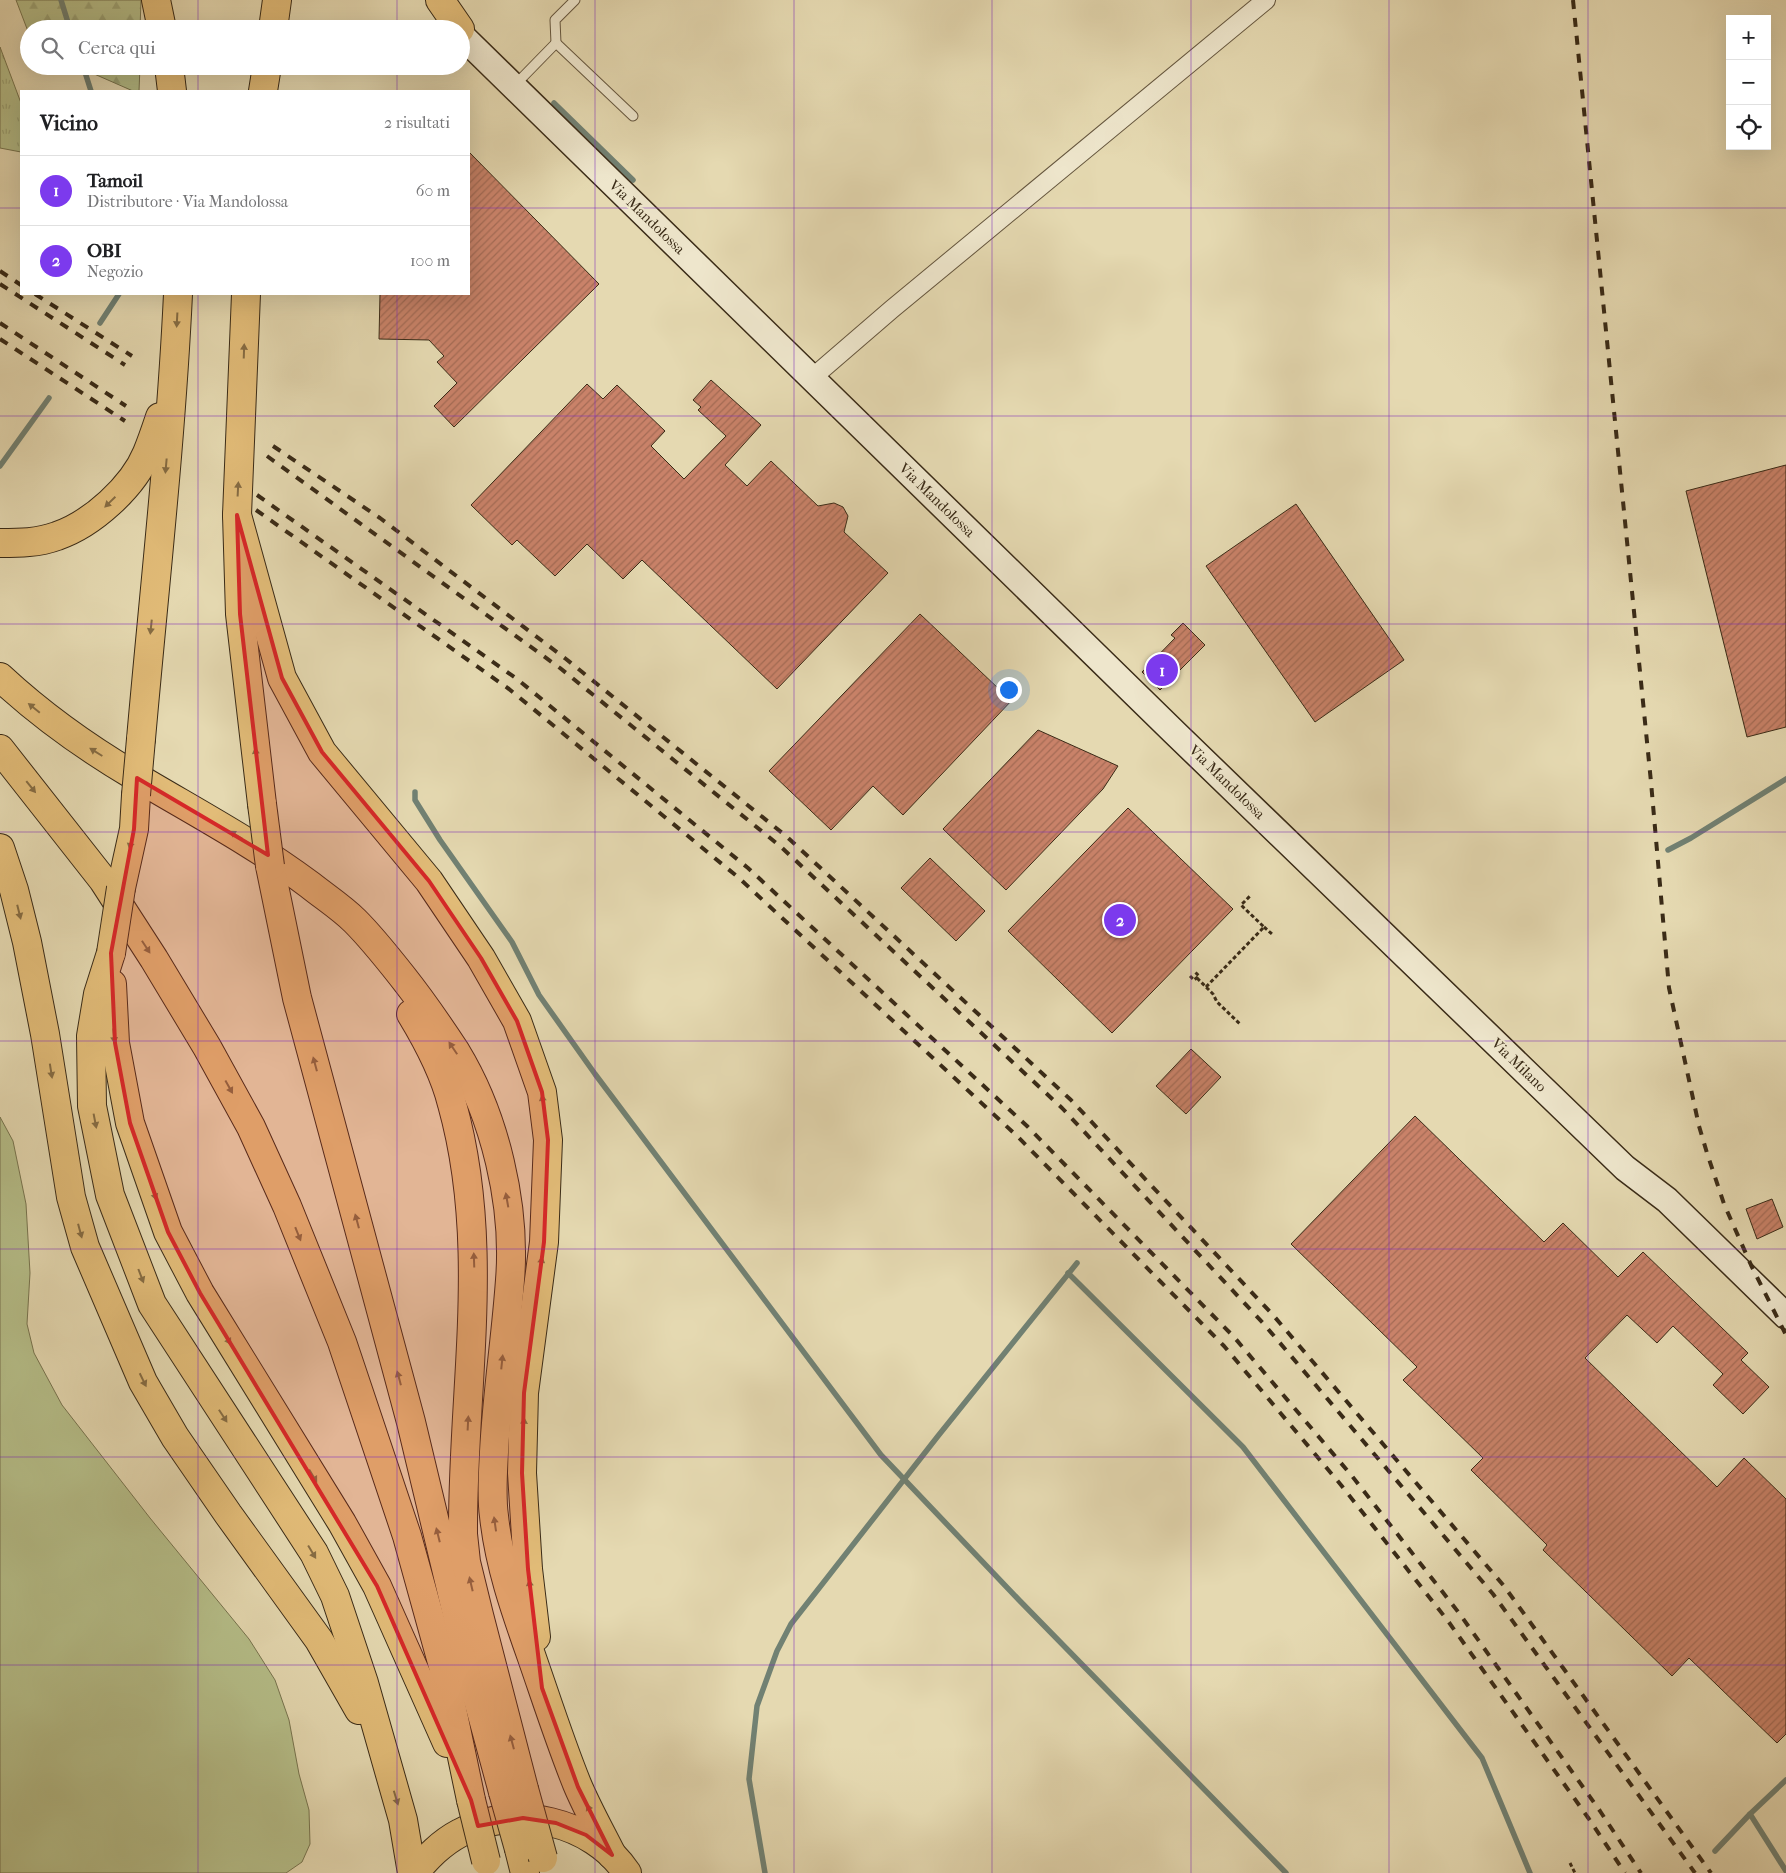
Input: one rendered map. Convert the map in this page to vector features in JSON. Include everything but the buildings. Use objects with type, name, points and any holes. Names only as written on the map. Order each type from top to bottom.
[{"type":"highway","points":[[156,0],[160,20]]},
{"type":"highway","points":[[173,0],[176,20]]},
{"type":"highway","points":[[274,20],[277,0]]},
{"type":"highway","points":[[440,0],[453,20]]},
{"type":"highway","points":[[169,75],[172,90]]},
{"type":"highway","points":[[183,75],[184,90]]},
{"type":"highway","points":[[263,90],[266,75]]},
{"type":"highway","points":[[178,295],[158,564],[134,829],[121,888],[112,953],[115,1043],[130,1123],[168,1232],[200,1293],[342,1523],[377,1586],[471,1800]]},
{"type":"highway","points":[[246,295],[237,515],[240,614],[270,866],[297,998],[408,1413],[472,1675],[514,1790]]},
{"type":"highway","points":[[0,543],[25,543],[57,536],[89,520],[110,502],[131,479],[147,454],[162,410],[175,347]]},
{"type":"highway","points":[[237,515],[282,678],[322,752],[429,881],[481,958],[517,1021],[542,1092],[548,1140],[544,1242],[524,1393],[522,1473],[528,1569],[542,1688]]},
{"type":"highway","points":[[0,677],[30,704],[71,736],[133,775],[246,841],[306,882],[355,921],[411,987],[457,1054],[478,1097],[490,1129],[508,1204],[512,1239],[495,1430],[493,1513],[498,1543],[511,1599],[578,1787],[620,1864]]},
{"type":"highway","points":[[0,749],[103,880],[154,960],[207,1047],[247,1119],[287,1206],[342,1342],[407,1536],[443,1666],[471,1800],[488,1867]]},
{"type":"highway","points":[[0,848],[14,890],[27,942],[45,1034],[71,1197],[84,1247],[144,1382],[175,1437],[228,1514],[320,1640],[382,1752]]},
{"type":"highway","points":[[306,882],[373,956],[401,996],[438,1064],[452,1102],[466,1166],[472,1220],[474,1274],[463,1534],[466,1562],[479,1615],[514,1790],[533,1863]]},
{"type":"highway","points":[[112,953],[98,994],[91,1036],[92,1106],[110,1194],[152,1304],[314,1553],[335,1596],[364,1683],[382,1752],[403,1820],[413,1873]]},
{"type":"highway","points":[[413,1873],[434,1851],[461,1832],[491,1821],[523,1818],[556,1822],[586,1835],[620,1864]]},
{"type":"main road","name":"Via Mandolossa","points":[[426,0],[448,20]]},
{"type":"main road","name":"Via Mandolossa","points":[[470,41],[1175,733],[1414,963]]},
{"type":"main road","name":"Via Milano","points":[[1414,963],[1625,1168],[1667,1200],[1786,1316]]},
{"type":"main road","name":"Via Milano","points":[[1625,1168],[1658,1211],[1786,1336]]},
{"type":"street","points":[[812,378],[892,309],[1266,0]]},
{"type":"lane","points":[[514,86],[556,43],[556,20],[575,0]]},
{"type":"lane","points":[[556,43],[633,116]]},
{"type":"path","points":[[1250,896],[1241,905],[1272,934]]},
{"type":"path","points":[[1206,987],[1264,927]]},
{"type":"path","points":[[1194,972],[1199,976],[1197,978],[1213,994],[1217,1002],[1241,1025]]},
{"type":"path","points":[[1190,976],[1194,980],[1197,978]]},
{"type":"path","points":[[1570,1863],[1576,1873]]},
{"type":"highlighted area","points":[[237,515],[282,678],[322,752],[429,881],[481,958],[517,1021],[542,1092],[548,1140],[544,1242],[524,1393],[522,1473],[528,1569],[542,1688],[578,1787],[612,1855],[586,1835],[556,1823],[523,1818],[478,1826],[471,1800],[377,1586],[200,1293],[168,1232],[130,1123],[115,1043],[111,953],[134,829],[137,778],[268,855],[240,614]]},
{"type":"green space","points":[[16,0],[141,0],[140,20],[24,20]]},
{"type":"green space","points":[[0,47],[20,100],[20,152],[0,148]]},
{"type":"green space","points":[[97,75],[140,75],[139,90],[131,90]]},
{"type":"green space","points":[[0,1117],[13,1141],[26,1204],[30,1273],[27,1324],[34,1353],[62,1405],[150,1518],[249,1639],[275,1680],[289,1720],[299,1774],[309,1810],[310,1844],[302,1862],[286,1873],[0,1873]]},
{"type":"waterway","points":[[61,0],[67,20]]},
{"type":"waterway","points":[[86,75],[91,90]]},
{"type":"waterway","points":[[554,103],[633,180]]},
{"type":"waterway","points":[[100,323],[118,295]]},
{"type":"waterway","points":[[0,466],[49,398]]},
{"type":"waterway","points":[[1668,850],[1691,838],[1786,779]]},
{"type":"waterway","points":[[415,792],[415,800],[440,840],[512,942],[539,995],[595,1074],[881,1455],[1019,1600],[1286,1873]]},
{"type":"waterway","points":[[765,1873],[749,1779],[757,1706],[777,1651],[791,1624],[938,1436],[1077,1263]]},
{"type":"waterway","points":[[1068,1273],[1243,1447],[1482,1758],[1530,1873]]},
{"type":"waterway","points":[[1715,1851],[1786,1780]]},
{"type":"waterway","points":[[1750,1814],[1786,1871]]},
{"type":"railway","points":[[1573,0],[1651,782],[1669,988],[1699,1126],[1724,1204],[1751,1265],[1786,1335]]},
{"type":"railway","points":[[0,271],[20,284]]},
{"type":"railway","points":[[0,284],[125,365]]},
{"type":"railway","points":[[37,295],[132,356]]},
{"type":"railway","points":[[0,323],[126,406]]},
{"type":"railway","points":[[0,339],[125,421]]},
{"type":"railway","points":[[273,446],[380,518],[566,659],[786,836],[1071,1100],[1273,1315],[1504,1586],[1711,1873]]},
{"type":"railway","points":[[267,456],[560,668],[780,846],[1062,1108],[1263,1323],[1493,1594],[1695,1873]]},
{"type":"railway","points":[[257,495],[517,679],[748,868],[1027,1126],[1234,1337],[1352,1476],[1459,1613],[1600,1811],[1641,1873]]},
{"type":"railway","points":[[256,510],[509,689],[739,878],[1017,1136],[1224,1346],[1341,1485],[1448,1621],[1589,1819],[1625,1873]]},
{"type":"place","name":"Tamoil","points":[[1162,670]]},
{"type":"place","name":"OBI","points":[[1120,920]]}]
